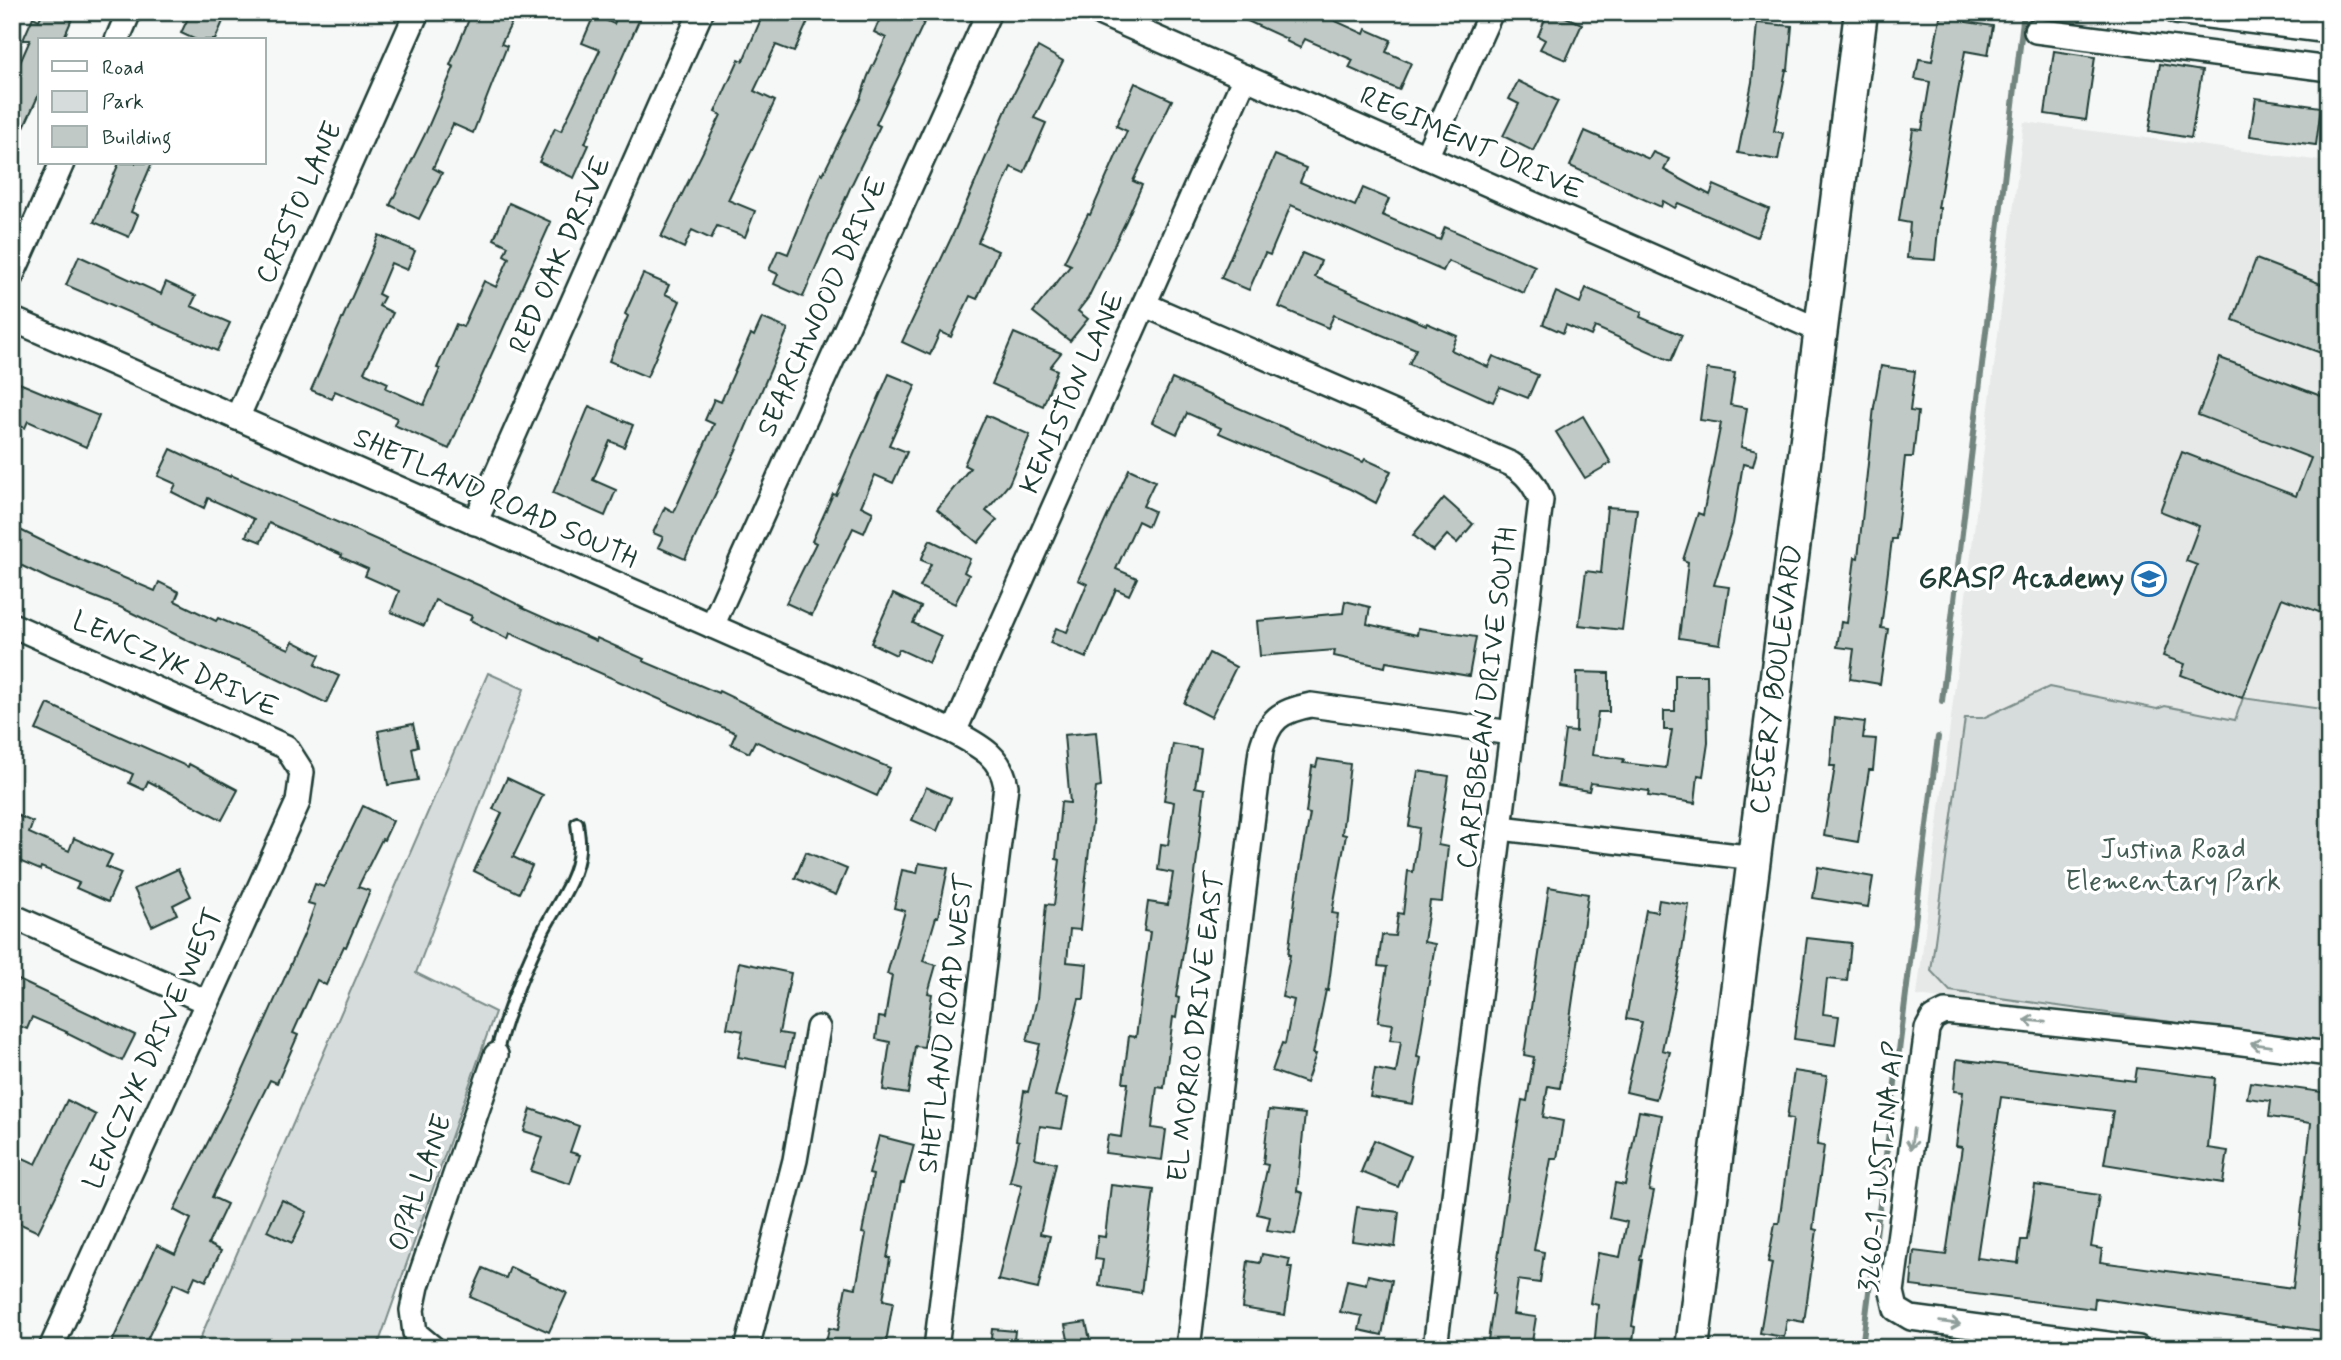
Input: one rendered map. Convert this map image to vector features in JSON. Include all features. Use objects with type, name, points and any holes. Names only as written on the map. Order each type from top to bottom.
[{"type":"main road","name":"CESERY BOULEVARD","points":[[1692,1348],[1861,12]]},
{"type":"street","points":[[118,38],[129,12]]},
{"type":"street","name":"CRISTO LANE","points":[[237,418],[417,12]]},
{"type":"street","name":"RED OAK DRIVE","points":[[475,523],[701,12]]},
{"type":"street","name":"SEARCHWOOD DRIVE","points":[[712,626],[989,12]]},
{"type":"street","name":"REGIMENT DRIVE","points":[[1097,12],[1821,331]]},
{"type":"street","points":[[1426,157],[1490,12]]},
{"type":"street","points":[[2176,12],[2329,31]]},
{"type":"street","points":[[2036,31],[2329,69]]},
{"type":"street","name":"KENISTON LANE","points":[[954,732],[1245,77]]},
{"type":"street","points":[[12,275],[62,164]]},
{"type":"street","name":"CARIBBEAN DRIVE SOUTH","points":[[1144,305],[1511,464],[1524,472],[1535,485],[1541,500],[1435,1348]]},
{"type":"street","name":"SHETLAND ROAD SOUTH","points":[[12,318],[954,732]]},
{"type":"street","name":"LENCZYK DRIVE","points":[[12,625],[286,747],[302,772]]},
{"type":"street","name":"EL MORRO DRIVE EAST","points":[[1188,1348],[1261,750],[1266,731],[1276,718],[1291,709],[1311,705],[1511,733]]},
{"type":"street","name":"SHETLAND ROAD WEST","points":[[936,1348],[1006,786],[999,763],[986,748],[954,732]]},
{"type":"street","name":"LENCZYK DRIVE WEST","points":[[51,1348],[298,802],[302,772]]},
{"type":"street","points":[[1501,828],[1755,858]]},
{"type":"street","points":[[12,916],[207,1002]]},
{"type":"street","name":"3260-1 JUSTINA AP","points":[[2138,1348],[1911,1318],[1896,1309],[1892,1292],[1927,1029],[1933,1018],[1945,1012],[2329,1054]]},
{"type":"street","points":[[747,1348],[795,1160],[818,1028]]},
{"type":"street","name":"OPAL LANE","points":[[433,1348],[415,1333],[412,1310],[417,1286],[496,1055]]},
{"type":"lane","points":[[496,1055],[502,1029],[529,963],[573,875],[579,851],[577,823]]},
{"type":"shaded area","name":"GRASP Academy","points":[[2024,122],[2329,162],[2329,1046],[1917,996]]},
{"type":"green space","points":[[488,673],[524,689],[416,973],[495,1012],[377,1348],[196,1348]]},
{"type":"green space","name":"Justina Road Elementary Park","points":[[2049,687],[2157,709],[2165,706],[2235,720],[2243,698],[2329,710],[2329,1044],[1950,991],[1931,971],[1965,718],[1983,718]]},
{"type":"building","points":[[43,12],[75,12],[64,38],[38,38],[38,96],[12,153],[12,81],[30,40],[23,40],[33,17],[39,20]]},
{"type":"building","points":[[191,12],[227,12],[216,38],[192,38],[181,33]]},
{"type":"building","points":[[472,12],[517,12],[501,44],[507,46],[473,133],[453,124],[433,168],[442,173],[419,219],[390,205],[454,67],[450,65]]},
{"type":"building","points":[[619,12],[632,12],[641,16],[585,143],[589,145],[574,178],[539,162],[555,128],[561,131],[600,50],[582,43],[594,15],[614,24]]},
{"type":"building","points":[[764,12],[793,12],[809,19],[794,52],[776,45],[754,91],[775,101],[728,200],[755,211],[745,237],[717,226],[711,239],[692,230],[684,248],[661,237],[721,115],[715,112],[739,59],[743,61]]},
{"type":"building","points":[[883,12],[929,12],[876,124],[880,126],[803,297],[774,284],[778,274],[769,270],[778,250],[788,254],[821,173],[823,174],[860,99],[886,38],[874,32]]},
{"type":"building","points":[[1228,12],[1316,12],[1364,34],[1366,29],[1391,40],[1386,52],[1411,63],[1399,90],[1349,68],[1353,60],[1305,39],[1300,48],[1286,41],[1287,39]]},
{"type":"building","points":[[1548,12],[1582,24],[1566,60],[1540,49],[1545,40],[1538,36]]},
{"type":"building","points":[[1941,12],[1967,12],[1966,22],[1993,26],[1988,55],[1965,51],[1938,208],[1935,260],[1907,258],[1910,223],[1899,221],[1913,129],[1922,130],[1930,82],[1915,79],[1919,59],[1932,61]]},
{"type":"building","points":[[1757,23],[1792,26],[1788,70],[1774,131],[1783,133],[1778,160],[1738,153],[1752,82]]},
{"type":"building","points":[[1038,47],[1063,61],[1034,118],[1046,123],[1024,173],[1011,167],[978,242],[998,251],[977,299],[970,296],[951,337],[940,332],[930,355],[902,342],[954,232],[1009,103]]},
{"type":"building","points":[[2054,51],[2095,57],[2086,120],[2045,114]]},
{"type":"building","points":[[2160,64],[2202,71],[2191,138],[2149,131]]},
{"type":"building","points":[[1518,81],[1558,101],[1533,151],[1503,136],[1519,104],[1509,99]]},
{"type":"building","points":[[1135,83],[1172,100],[1133,181],[1142,185],[1126,221],[1088,298],[1078,311],[1088,319],[1070,341],[1033,312],[1071,265],[1064,262],[1088,214],[1090,215],[1127,131],[1116,126]]},
{"type":"building","points":[[2256,98],[2321,107],[2316,145],[2250,136]]},
{"type":"building","points":[[1585,131],[1649,159],[1653,152],[1669,159],[1664,170],[1710,195],[1714,185],[1769,209],[1757,237],[1678,203],[1675,208],[1663,201],[1661,207],[1570,166]]},
{"type":"building","points":[[1275,155],[1306,168],[1300,182],[1355,206],[1363,188],[1389,199],[1382,215],[1440,240],[1445,227],[1535,266],[1524,293],[1448,261],[1443,271],[1291,205],[1270,255],[1265,253],[1249,290],[1221,278]]},
{"type":"building","points":[[119,164],[152,164],[131,212],[138,215],[129,237],[94,222]]},
{"type":"building","points":[[509,203],[551,222],[449,449],[394,425],[397,418],[335,391],[332,399],[311,390],[379,235],[415,251],[407,270],[391,263],[378,294],[384,297],[379,306],[393,313],[364,372],[388,383],[386,388],[424,405],[456,324],[463,327],[484,281],[496,287],[509,258],[504,255],[508,246],[494,239]]},
{"type":"building","points":[[1302,253],[1321,261],[1315,277],[1457,336],[1451,350],[1488,367],[1493,356],[1538,375],[1528,398],[1500,387],[1493,402],[1409,364],[1416,349],[1334,315],[1328,328],[1279,307]]},
{"type":"building","points":[[79,256],[161,294],[166,282],[196,296],[191,306],[230,323],[217,351],[66,285]]},
{"type":"building","points":[[2256,259],[2329,287],[2329,356],[2233,320]]},
{"type":"building","points":[[643,274],[669,285],[665,294],[680,301],[647,377],[609,361],[628,316],[625,314]]},
{"type":"building","points":[[1586,288],[1642,312],[1640,317],[1682,335],[1671,361],[1595,327],[1591,336],[1566,325],[1563,333],[1543,324],[1556,292],[1580,303]]},
{"type":"building","points":[[762,318],[788,329],[685,559],[658,547],[663,537],[653,533],[665,507],[674,512],[714,424],[705,420],[714,399],[721,402],[751,334],[754,336]]},
{"type":"building","points":[[1014,333],[1061,353],[1050,367],[1057,370],[1043,406],[992,384]]},
{"type":"building","points":[[2220,358],[2329,399],[2329,600],[2324,614],[2282,598],[2242,698],[2181,675],[2185,664],[2163,656],[2197,565],[2186,561],[2199,526],[2160,511],[2182,452],[2296,496],[2311,458],[2198,415]]},
{"type":"building","points":[[1881,366],[1915,371],[1910,411],[1918,412],[1913,457],[1905,457],[1896,539],[1892,539],[1881,628],[1888,629],[1880,684],[1850,679],[1854,649],[1837,647],[1841,622],[1847,623],[1855,557],[1858,558]]},
{"type":"building","points":[[1707,369],[1735,373],[1730,405],[1747,408],[1741,447],[1757,451],[1753,466],[1743,464],[1733,524],[1714,585],[1729,587],[1720,644],[1679,638],[1688,562],[1683,560],[1698,513],[1703,515],[1721,423],[1700,420]]},
{"type":"building","points":[[889,374],[916,385],[889,445],[907,452],[893,483],[875,475],[861,506],[873,512],[864,533],[853,528],[812,615],[786,603],[816,543],[812,541],[833,494],[836,495]]},
{"type":"building","points":[[1172,379],[1363,462],[1365,459],[1391,471],[1376,503],[1350,489],[1219,433],[1221,428],[1187,413],[1177,434],[1152,422]]},
{"type":"building","points":[[12,380],[99,416],[86,447],[28,421],[25,428],[12,423]]},
{"type":"building","points":[[589,406],[633,425],[624,447],[610,441],[593,480],[616,490],[605,516],[553,493]]},
{"type":"building","points":[[986,415],[1030,435],[1009,484],[986,511],[997,520],[978,543],[937,509],[970,468],[964,465]]},
{"type":"building","points":[[1583,416],[1611,463],[1585,478],[1556,432]]},
{"type":"building","points":[[171,449],[485,588],[522,608],[596,641],[597,638],[644,659],[643,661],[718,693],[719,691],[890,768],[877,796],[755,741],[749,753],[731,744],[736,733],[510,633],[508,639],[470,620],[472,616],[435,600],[424,626],[391,612],[399,591],[365,576],[368,569],[269,523],[261,542],[246,536],[254,519],[208,498],[204,508],[172,492],[176,484],[158,476]]},
{"type":"building","points":[[1129,469],[1155,481],[1143,506],[1154,511],[1148,526],[1138,521],[1116,569],[1137,578],[1129,595],[1116,589],[1086,658],[1050,643],[1056,628],[1067,632],[1087,584],[1078,580]]},
{"type":"building","points":[[1444,498],[1473,524],[1457,543],[1447,535],[1433,551],[1413,535]]},
{"type":"building","points":[[1607,507],[1637,509],[1622,630],[1579,625],[1586,571],[1601,573]]},
{"type":"building","points":[[12,526],[79,559],[155,591],[159,582],[179,592],[175,601],[216,621],[218,618],[289,649],[293,641],[320,655],[315,665],[339,676],[326,703],[120,607],[51,580],[12,561]]},
{"type":"building","points":[[930,540],[970,559],[964,572],[969,575],[955,604],[920,587],[931,564],[921,560]]},
{"type":"building","points":[[893,594],[921,607],[913,623],[941,636],[929,663],[899,649],[896,655],[871,643]]},
{"type":"building","points":[[1345,601],[1370,607],[1367,624],[1417,635],[1418,628],[1476,637],[1469,676],[1386,662],[1385,667],[1334,656],[1335,650],[1260,656],[1257,621],[1343,613]]},
{"type":"building","points":[[1209,653],[1236,667],[1211,717],[1184,703]]},
{"type":"building","points":[[1577,672],[1609,673],[1609,712],[1598,712],[1592,755],[1624,759],[1623,763],[1666,768],[1672,730],[1664,730],[1664,711],[1675,711],[1675,675],[1707,675],[1708,743],[1703,776],[1698,775],[1695,803],[1648,796],[1649,791],[1591,783],[1589,791],[1558,786],[1565,731],[1576,732]]},
{"type":"building","points":[[48,704],[188,767],[189,764],[238,790],[222,820],[148,781],[144,790],[129,783],[133,774],[36,730]]},
{"type":"building","points":[[1835,718],[1865,722],[1863,738],[1876,739],[1873,770],[1869,770],[1858,842],[1824,836],[1835,766],[1830,766]]},
{"type":"building","points":[[413,724],[418,746],[412,748],[418,780],[388,785],[378,731]]},
{"type":"building","points":[[1096,732],[1101,787],[1096,788],[1080,930],[1070,929],[1067,962],[1087,964],[1084,999],[1079,999],[1055,1096],[1068,1098],[1062,1129],[1040,1126],[1035,1158],[1056,1163],[1040,1234],[1050,1236],[1038,1289],[998,1280],[1022,1185],[1010,1182],[1019,1141],[1016,1140],[1024,1091],[1028,1092],[1040,1044],[1027,1041],[1037,999],[1046,904],[1054,905],[1060,860],[1056,859],[1061,802],[1070,803],[1064,735]]},
{"type":"building","points":[[1173,744],[1201,749],[1195,787],[1205,789],[1193,891],[1176,997],[1179,998],[1176,1018],[1173,1017],[1164,1088],[1157,1087],[1152,1128],[1166,1130],[1162,1160],[1105,1153],[1108,1135],[1121,1137],[1128,1083],[1123,1083],[1129,1036],[1136,1037],[1150,932],[1144,931],[1148,902],[1168,905],[1173,873],[1158,870],[1161,844],[1168,845],[1174,802],[1164,800]]},
{"type":"building","points":[[1318,759],[1350,764],[1342,834],[1346,835],[1332,913],[1338,914],[1328,991],[1326,990],[1313,1054],[1316,1054],[1306,1083],[1272,1071],[1282,1043],[1285,1044],[1294,1000],[1282,997],[1310,814],[1306,813],[1312,766],[1316,767]]},
{"type":"building","points":[[1418,771],[1449,776],[1438,845],[1448,847],[1442,902],[1430,901],[1424,942],[1435,944],[1417,1057],[1421,1058],[1413,1104],[1370,1097],[1375,1069],[1396,1073],[1401,1041],[1390,1040],[1393,1024],[1378,1022],[1387,967],[1378,966],[1382,935],[1395,936],[1398,913],[1403,914],[1408,871],[1413,872],[1419,828],[1409,826]]},
{"type":"building","points":[[507,778],[543,795],[513,857],[532,866],[519,893],[474,871],[502,813],[493,809]]},
{"type":"building","points":[[926,787],[951,798],[937,831],[912,820]]},
{"type":"building","points":[[363,806],[393,821],[358,887],[370,891],[346,947],[344,946],[326,985],[317,980],[293,1033],[298,1035],[277,1083],[270,1080],[212,1197],[227,1204],[208,1244],[221,1251],[206,1281],[195,1276],[189,1290],[174,1283],[143,1348],[124,1348],[112,1342],[157,1245],[175,1254],[191,1219],[174,1210],[238,1082],[306,930],[315,905],[308,903],[315,884],[324,887]]},
{"type":"building","points":[[12,813],[33,822],[29,833],[69,851],[74,838],[112,855],[106,867],[121,873],[108,902],[76,888],[79,883],[41,867],[40,870],[17,860],[12,870]]},
{"type":"building","points":[[806,852],[847,869],[836,895],[795,878]]},
{"type":"building","points":[[919,863],[948,868],[938,917],[923,961],[936,965],[928,993],[932,994],[924,1047],[915,1046],[908,1094],[883,1090],[890,1042],[876,1039],[879,1017],[885,1018],[892,975],[887,974],[905,911],[894,908],[902,870],[917,873]]},
{"type":"building","points":[[1818,867],[1873,877],[1868,907],[1813,898]]},
{"type":"building","points":[[178,869],[191,896],[173,905],[177,914],[152,926],[134,889]]},
{"type":"building","points":[[1549,887],[1588,894],[1560,1088],[1548,1086],[1543,1117],[1563,1121],[1557,1159],[1551,1159],[1534,1250],[1544,1252],[1540,1283],[1518,1280],[1513,1314],[1536,1317],[1531,1348],[1498,1348],[1499,1342],[1488,1340],[1493,1293],[1522,1100],[1527,1101],[1534,1057],[1524,1055]]},
{"type":"building","points":[[1659,900],[1689,905],[1662,1050],[1670,1052],[1656,1099],[1626,1092],[1642,1022],[1626,1019],[1646,910],[1657,912]]},
{"type":"building","points":[[1807,938],[1851,943],[1847,981],[1827,979],[1823,1014],[1839,1016],[1835,1045],[1794,1039]]},
{"type":"building","points":[[739,962],[791,973],[779,1033],[792,1035],[786,1066],[738,1057],[743,1031],[727,1028]]},
{"type":"building","points":[[12,977],[135,1035],[122,1061],[32,1017],[27,1029],[12,1023]]},
{"type":"building","points":[[1957,1059],[2135,1081],[2137,1068],[2215,1078],[2208,1148],[2228,1151],[2223,1183],[2104,1164],[2113,1111],[2001,1097],[1977,1258],[2018,1263],[2021,1240],[2027,1240],[2035,1185],[2099,1195],[2091,1247],[2102,1249],[2100,1262],[2293,1288],[2311,1123],[2269,1117],[2271,1101],[2247,1098],[2250,1082],[2329,1093],[2329,1262],[2325,1293],[2329,1293],[2329,1332],[2095,1298],[2094,1309],[1911,1286],[1914,1251],[1946,1255],[1962,1147],[1956,1146],[1963,1092],[1954,1091]]},
{"type":"building","points":[[1794,1071],[1827,1076],[1817,1145],[1824,1146],[1813,1229],[1817,1230],[1804,1322],[1787,1319],[1784,1337],[1760,1333],[1772,1263],[1768,1262],[1775,1223],[1779,1223],[1793,1119],[1787,1118]]},
{"type":"building","points":[[67,1100],[96,1115],[38,1232],[12,1220],[21,1200],[12,1196],[12,1176],[21,1157],[36,1164]]},
{"type":"building","points":[[531,1109],[579,1126],[570,1152],[580,1155],[570,1184],[531,1171],[543,1137],[524,1131]]},
{"type":"building","points":[[1269,1110],[1305,1114],[1297,1191],[1303,1193],[1295,1234],[1267,1230],[1270,1217],[1257,1214],[1268,1165],[1263,1164]]},
{"type":"building","points":[[1639,1111],[1662,1115],[1649,1190],[1654,1191],[1640,1260],[1632,1348],[1594,1348],[1598,1305],[1590,1303],[1598,1253],[1620,1257],[1627,1222],[1609,1218],[1615,1183],[1625,1185]]},
{"type":"building","points":[[879,1136],[914,1145],[904,1183],[901,1183],[887,1258],[890,1258],[883,1300],[893,1302],[885,1348],[825,1348],[829,1328],[838,1330],[846,1286],[856,1288],[866,1234],[862,1233],[873,1175],[869,1174]]},
{"type":"building","points":[[1374,1140],[1411,1156],[1398,1187],[1361,1172]]},
{"type":"building","points":[[1111,1185],[1154,1190],[1141,1293],[1099,1286],[1103,1260],[1095,1259],[1098,1236],[1105,1237]]},
{"type":"building","points":[[282,1200],[307,1212],[292,1243],[267,1231]]},
{"type":"building","points":[[1357,1207],[1399,1212],[1395,1247],[1352,1241]]},
{"type":"building","points":[[1262,1254],[1290,1259],[1288,1267],[1292,1267],[1285,1315],[1242,1308],[1248,1261],[1260,1263]]},
{"type":"building","points":[[510,1267],[567,1293],[549,1332],[470,1297],[483,1268],[506,1278]]},
{"type":"building","points":[[1368,1275],[1392,1280],[1382,1335],[1359,1330],[1362,1316],[1340,1312],[1347,1280],[1366,1284]]},
{"type":"building","points":[[1086,1322],[1090,1340],[1069,1344],[1065,1325]]},
{"type":"building","points":[[992,1329],[1015,1331],[1013,1348],[990,1348]]},
{"type":"waterway","points":[[1942,701],[2024,12]]},
{"type":"waterway","points":[[1862,1348],[1938,737]]},
{"type":"place","name":"GRASP Academy","points":[[2149,579]]}]
